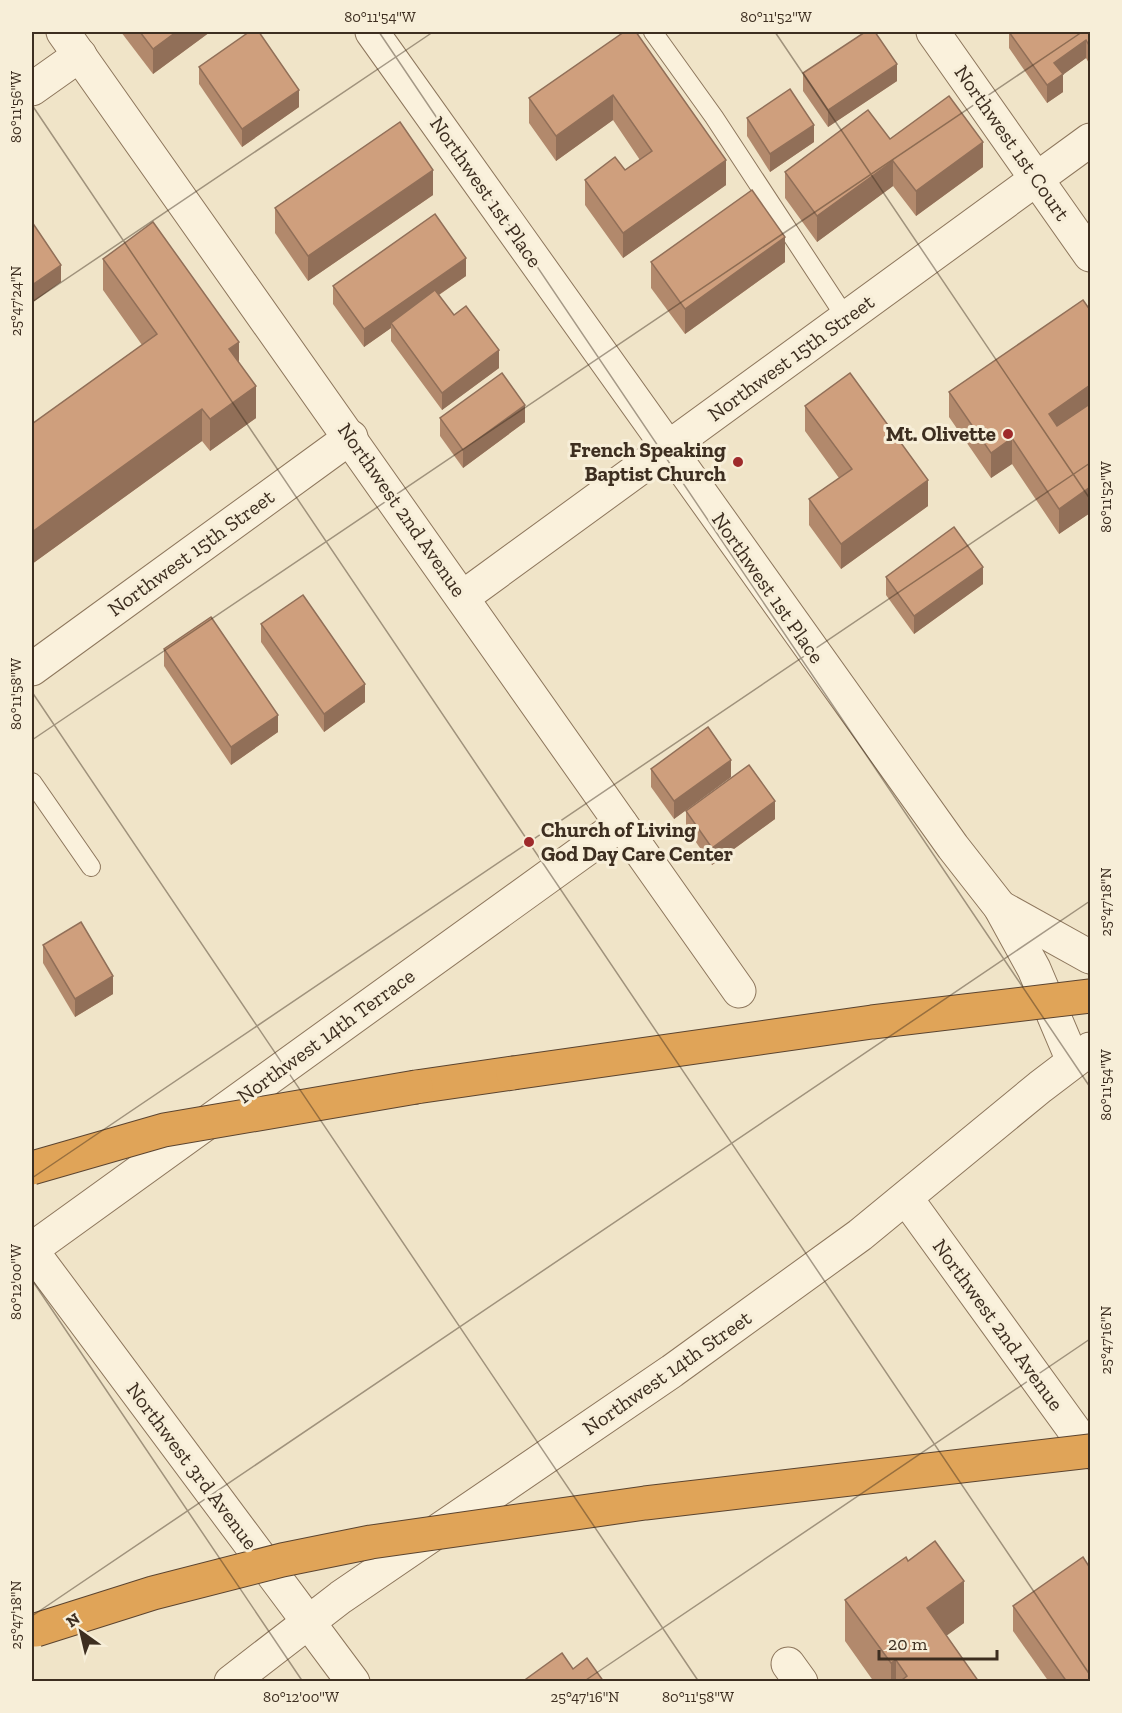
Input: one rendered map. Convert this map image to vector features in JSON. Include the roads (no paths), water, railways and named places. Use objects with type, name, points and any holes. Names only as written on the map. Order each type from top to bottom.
[{"type":"highway","points":[[32,1168],[164,1130],[416,1087],[860,1024],[1090,996]]},
{"type":"highway","points":[[33,1631],[153,1593],[282,1560],[370,1542],[645,1503],[1090,1451]]},
{"type":"street","name":"Northwest 1st Place","points":[[372,32],[953,847],[1000,907],[1082,1055]]},
{"type":"street","name":"Northwest 1st Court","points":[[933,32],[1090,255]]},
{"type":"street","points":[[32,89],[71,43]]},
{"type":"street","name":"Northwest 2nd Avenue","points":[[71,43],[351,437],[739,991]]},
{"type":"street","name":"Northwest 15th Street","points":[[463,597],[1090,140]]},
{"type":"street","name":"Northwest 15th Street","points":[[32,669],[351,437]]},
{"type":"street","name":"Northwest 14th Terrace","points":[[32,1250],[621,824]]},
{"type":"street","name":"Northwest 1st Place","points":[[1000,907],[1090,957]]},
{"type":"street","name":"Northwest 14th Street","points":[[231,1682],[341,1597],[672,1371],[860,1235],[1082,1055]]},
{"type":"street","name":"Northwest 2nd Avenue","points":[[906,1197],[1090,1451]]},
{"type":"street","name":"Northwest 3rd Avenue","points":[[32,1250],[353,1682]]},
{"type":"lane","points":[[653,32],[714,117],[846,318]]},
{"type":"lane","points":[[32,782],[91,867]]},
{"type":"place","name":"Mt. Olivette","points":[[1008,434]]},
{"type":"place","name":"French Speaking Baptist Church","points":[[738,462]]},
{"type":"place","name":"Church of Living God Day Care Center","points":[[529,842]]}]
